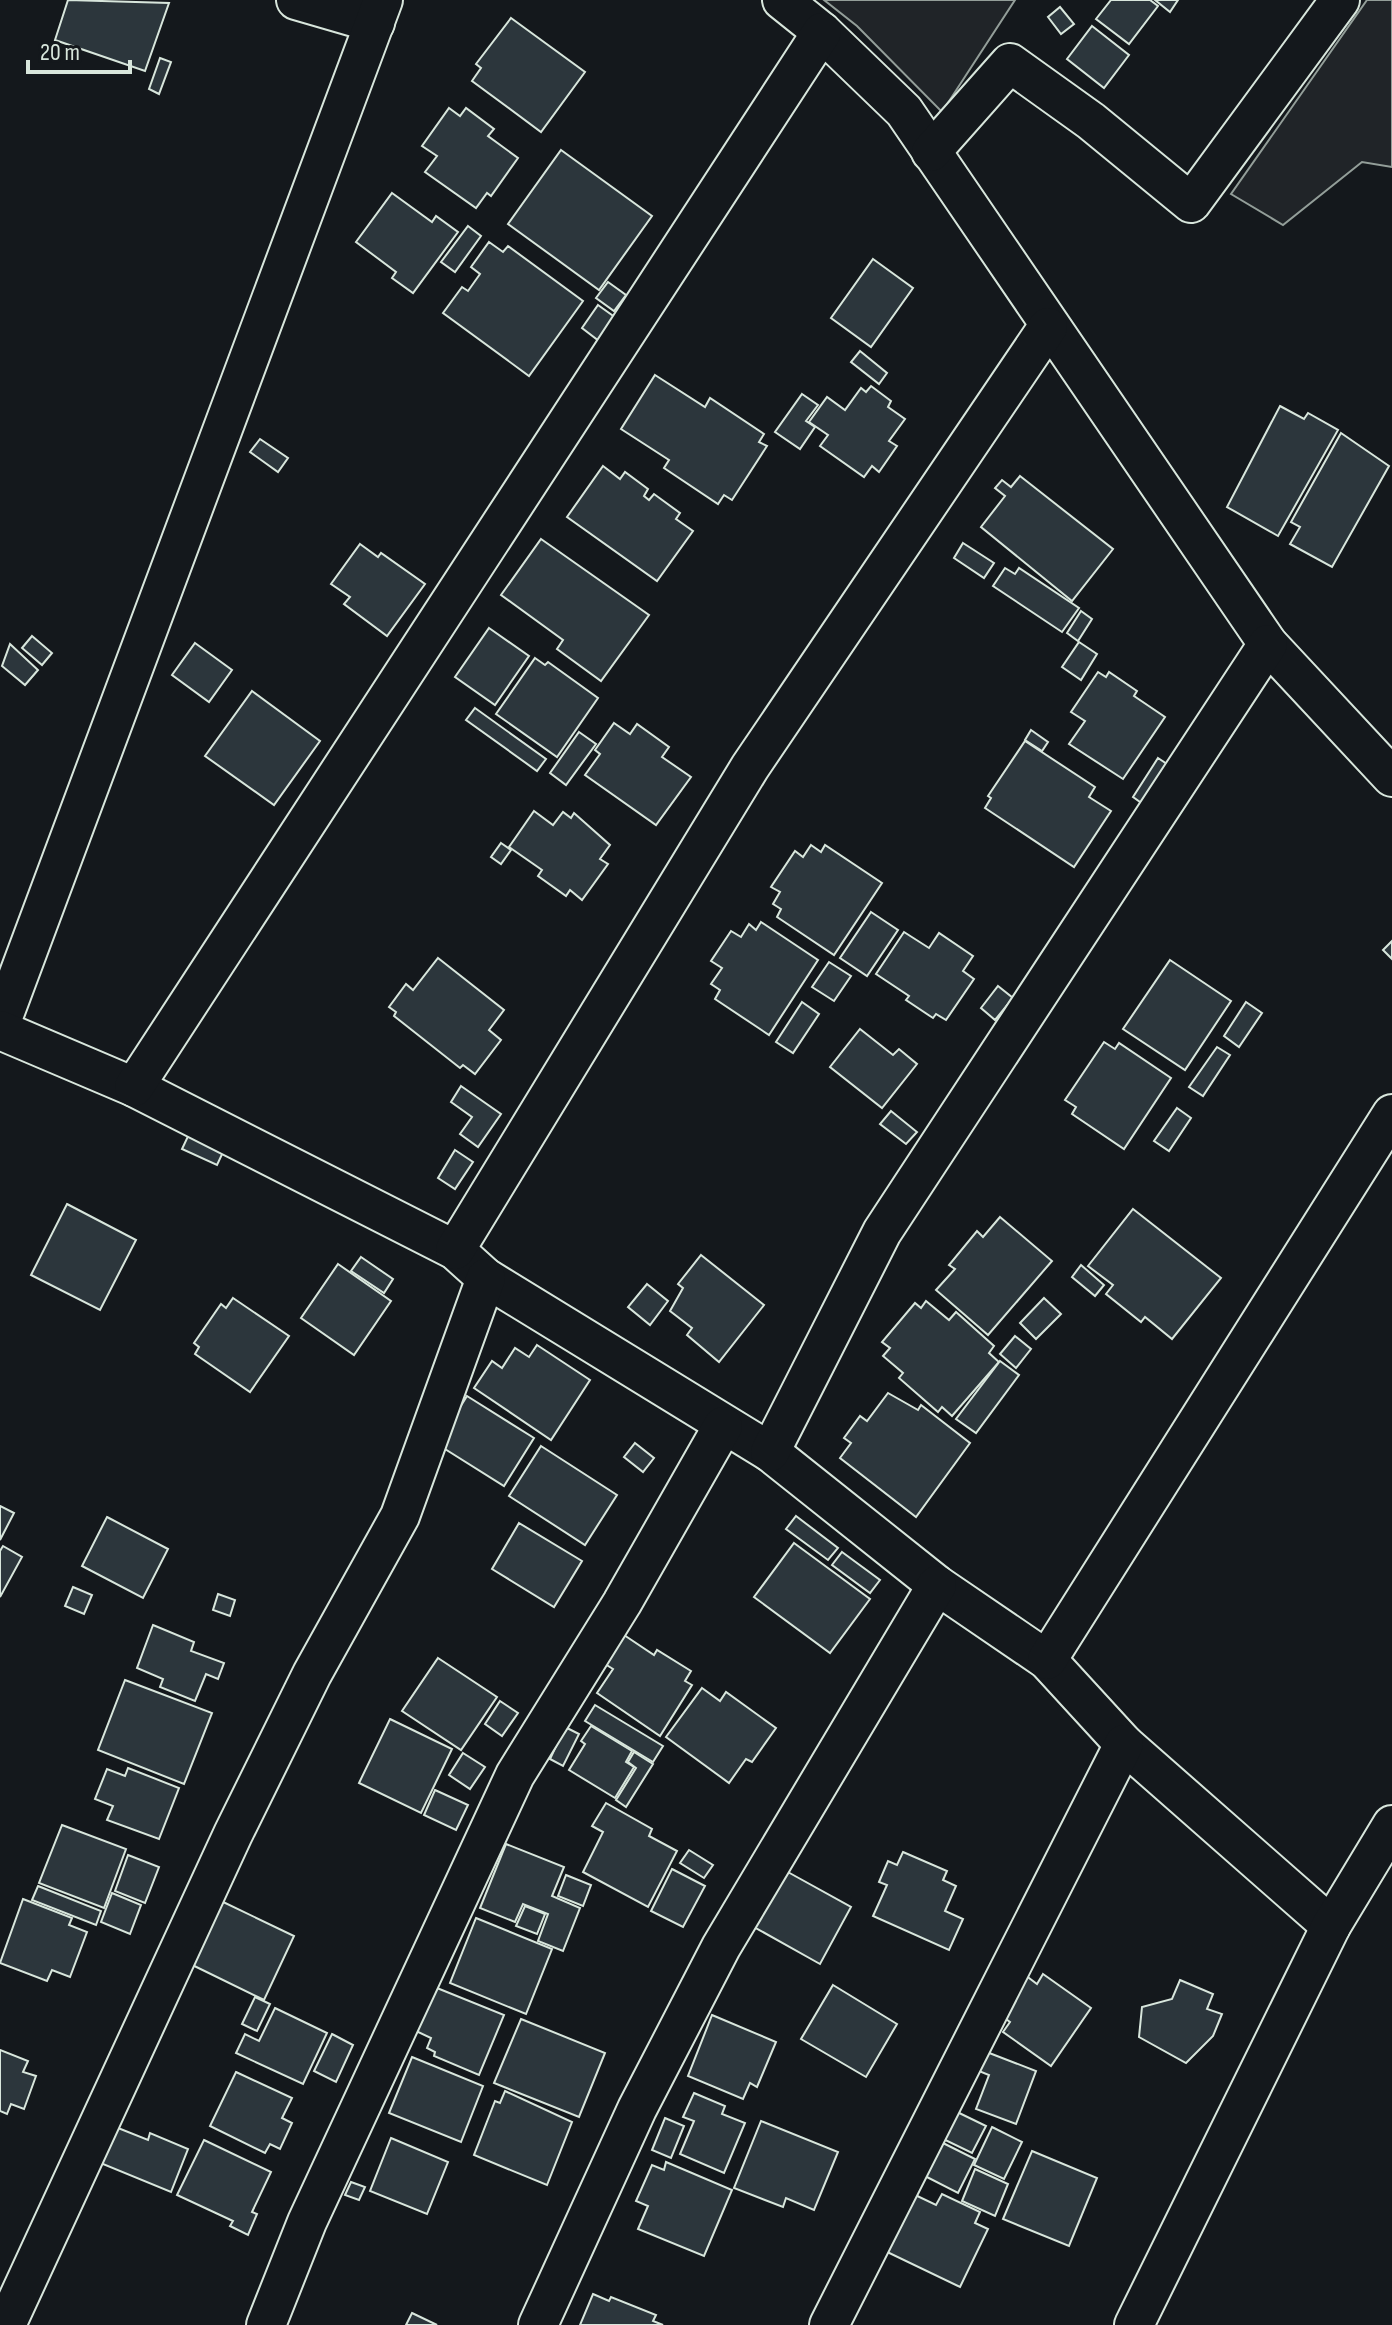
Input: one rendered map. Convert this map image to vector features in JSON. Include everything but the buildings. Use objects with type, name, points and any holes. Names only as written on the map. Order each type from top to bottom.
[{"type":"street","points":[[296,0],[379,12],[0,1028],[134,1087],[455,1250],[486,1278],[770,1452],[937,1585],[1047,1660],[1124,1744],[1331,1926]]},
{"type":"street","points":[[782,0],[822,32],[904,111],[1048,327],[1268,644],[1392,777]]},
{"type":"street","points":[[931,152],[1010,63],[1091,121],[1191,203],[1340,0]]},
{"type":"street","points":[[134,1087],[822,32]]},
{"type":"street","points":[[455,1250],[750,767],[1048,327]]},
{"type":"street","points":[[770,1452],[882,1232],[1268,644]]},
{"type":"street","points":[[1047,1660],[1392,1114]]},
{"type":"street","points":[[6,2325],[233,1834],[312,1674],[400,1516],[486,1278]]},
{"type":"street","points":[[266,2325],[307,2222],[515,1775],[622,1603],[723,1426]]},
{"type":"street","points":[[538,2325],[637,2109],[721,1947],[937,1585]]},
{"type":"street","points":[[829,2325],[1124,1744]]},
{"type":"street","points":[[1134,2325],[1331,1926],[1392,1825]]},
{"type":"shaded area","points":[[824,0],[1015,0],[942,112],[857,26]]},
{"type":"shaded area","points":[[1367,0],[1392,0],[1392,167],[1362,162],[1283,225],[1231,194]]}]
